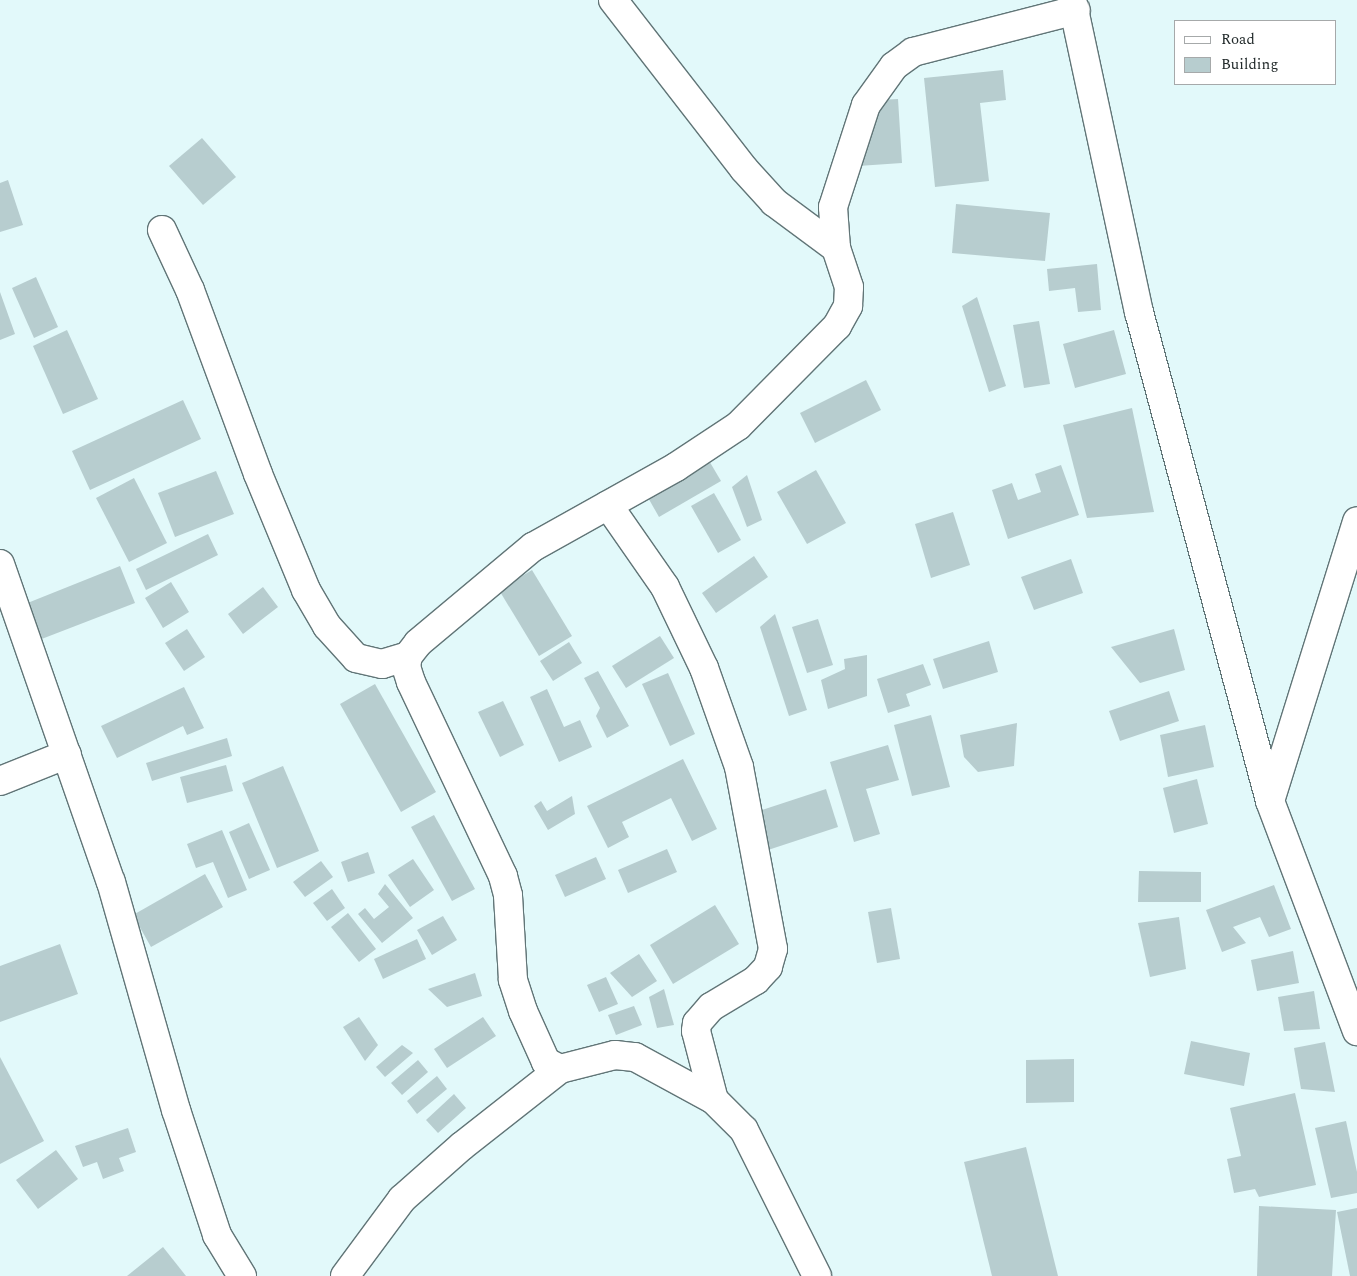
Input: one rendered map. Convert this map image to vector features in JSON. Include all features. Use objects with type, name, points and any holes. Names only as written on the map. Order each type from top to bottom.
[{"type":"street","points":[[612,0],[744,169],[774,202],[836,248]]},
{"type":"street","points":[[560,1069],[546,1062],[523,1011],[513,980],[508,895],[503,876],[411,682],[406,667],[408,656],[418,643],[533,548],[676,467],[738,426],[837,326],[848,306],[849,287],[836,248],[833,207],[845,164],[866,105],[894,66],[913,52],[1074,5],[1139,312],[1270,801],[1357,1031]]},
{"type":"street","points":[[162,230],[190,290],[258,474],[306,590],[327,626],[356,658],[382,664],[408,656]]},
{"type":"street","points":[[608,505],[665,587],[704,668],[739,767],[773,949],[768,967],[756,980],[711,1007],[697,1023],[696,1031],[714,1100]]},
{"type":"street","points":[[1270,801],[1357,521]]},
{"type":"street","points":[[0,564],[111,882],[176,1110],[214,1226],[242,1276]]},
{"type":"street","points":[[0,781],[67,754]]},
{"type":"street","points":[[345,1276],[402,1199],[462,1146],[560,1069],[615,1054],[635,1057],[714,1100],[744,1130],[759,1154],[817,1276]]},
{"type":"building","points":[[1003,70],[1006,100],[980,103],[989,181],[935,187],[924,78]]},
{"type":"building","points":[[898,99],[902,163],[858,166],[879,100]]},
{"type":"building","points":[[202,138],[236,177],[203,205],[169,166]]},
{"type":"building","points":[[8,180],[23,225],[0,232],[0,183]]},
{"type":"building","points":[[956,204],[1050,213],[1045,261],[952,253]]},
{"type":"building","points":[[1097,264],[1101,310],[1078,312],[1075,288],[1049,291],[1047,269]]},
{"type":"building","points":[[36,277],[58,327],[34,338],[12,288]]},
{"type":"building","points":[[0,292],[15,334],[0,340]]},
{"type":"building","points":[[977,297],[1006,386],[989,392],[962,306]]},
{"type":"building","points":[[1039,321],[1050,384],[1024,388],[1013,325]]},
{"type":"building","points":[[67,330],[98,399],[63,414],[33,346]]},
{"type":"building","points":[[1114,330],[1126,374],[1075,388],[1063,344]]},
{"type":"building","points":[[866,380],[881,410],[815,443],[800,413]]},
{"type":"building","points":[[183,400],[201,439],[90,490],[72,451]]},
{"type":"building","points":[[1132,408],[1154,512],[1087,518],[1063,425]]},
{"type":"building","points":[[708,459],[721,481],[659,517],[646,494]]},
{"type":"building","points":[[1061,465],[1079,515],[1008,539],[992,490],[1012,483],[1018,500],[1041,492],[1035,474]]},
{"type":"building","points":[[816,470],[846,523],[807,544],[777,492]]},
{"type":"building","points":[[216,471],[234,514],[175,537],[158,493]]},
{"type":"building","points":[[747,475],[762,520],[747,527],[732,487]]},
{"type":"building","points":[[134,478],[167,543],[129,562],[96,498]]},
{"type":"building","points":[[714,493],[741,540],[718,553],[691,506]]},
{"type":"building","points":[[953,512],[970,565],[931,578],[915,524]]},
{"type":"building","points":[[208,534],[218,555],[146,590],[136,569]]},
{"type":"building","points":[[754,556],[768,577],[716,613],[702,593]]},
{"type":"building","points":[[1071,559],[1083,593],[1034,610],[1021,577]]},
{"type":"building","points":[[120,566],[135,603],[39,640],[25,604]]},
{"type":"building","points":[[532,570],[572,636],[539,656],[499,590]]},
{"type":"building","points":[[171,582],[189,612],[163,628],[145,598]]},
{"type":"building","points":[[263,587],[278,607],[243,634],[228,614]]},
{"type":"building","points":[[775,614],[807,710],[789,716],[760,627]]},
{"type":"building","points":[[818,619],[833,665],[807,673],[792,627]]},
{"type":"building","points":[[187,629],[205,657],[184,671],[165,643]]},
{"type":"building","points":[[1174,629],[1185,670],[1140,683],[1111,647]]},
{"type":"building","points":[[660,636],[674,658],[626,688],[612,666]]},
{"type":"building","points":[[989,641],[998,672],[943,689],[933,659]]},
{"type":"building","points":[[569,642],[582,663],[553,681],[540,661]]},
{"type":"building","points":[[867,655],[867,696],[828,709],[821,680],[845,669],[844,659]]},
{"type":"building","points":[[923,664],[931,685],[906,694],[910,706],[888,713],[877,679]]},
{"type":"building","points":[[598,671],[629,726],[607,738],[596,716],[600,708],[584,678]]},
{"type":"building","points":[[668,673],[695,734],[670,746],[642,684]]},
{"type":"building","points":[[375,684],[436,792],[401,812],[340,704]]},
{"type":"building","points":[[184,687],[204,728],[187,735],[183,726],[117,758],[101,726]]},
{"type":"building","points":[[547,689],[564,727],[580,720],[592,747],[559,762],[530,697]]},
{"type":"building","points":[[1169,691],[1179,721],[1120,741],[1109,711]]},
{"type":"building","points":[[503,701],[524,745],[500,757],[478,712]]},
{"type":"building","points":[[931,715],[950,787],[912,796],[894,725]]},
{"type":"building","points":[[1017,723],[1014,766],[978,772],[964,757],[960,735]]},
{"type":"building","points":[[1205,725],[1214,767],[1168,777],[1160,735]]},
{"type":"building","points":[[227,738],[232,756],[152,781],[146,763]]},
{"type":"building","points":[[888,745],[899,780],[866,789],[880,834],[854,842],[830,762]]},
{"type":"building","points":[[683,759],[717,829],[692,841],[671,798],[622,822],[629,837],[608,848],[587,806]]},
{"type":"building","points":[[226,765],[233,791],[187,803],[180,777]]},
{"type":"building","points":[[283,766],[319,851],[277,868],[242,783]]},
{"type":"building","points":[[1197,779],[1208,824],[1174,833],[1163,788]]},
{"type":"building","points":[[826,789],[838,827],[768,850],[756,812]]},
{"type":"building","points":[[572,796],[575,814],[548,830],[534,806],[541,801],[547,811]]},
{"type":"building","points":[[434,815],[475,889],[452,901],[411,827]]},
{"type":"building","points":[[249,823],[270,870],[249,879],[229,832]]},
{"type":"building","points":[[222,830],[247,890],[228,898],[213,862],[196,868],[187,844]]},
{"type":"building","points":[[667,849],[677,872],[628,893],[618,870]]},
{"type":"building","points":[[368,852],[375,873],[348,882],[341,862]]},
{"type":"building","points":[[596,857],[606,879],[565,897],[555,875]]},
{"type":"building","points":[[413,859],[434,890],[410,907],[388,875]]},
{"type":"building","points":[[321,861],[333,877],[305,897],[293,882]]},
{"type":"building","points":[[1139,871],[1201,872],[1201,902],[1138,902]]},
{"type":"building","points":[[205,874],[223,907],[151,947],[133,915]]},
{"type":"building","points":[[385,884],[413,918],[382,943],[358,914],[365,908],[374,919],[389,907],[378,894]]},
{"type":"building","points":[[1274,885],[1291,929],[1269,937],[1260,917],[1233,927],[1246,943],[1222,952],[1206,910]]},
{"type":"building","points":[[332,889],[345,908],[327,921],[313,903]]},
{"type":"building","points":[[715,905],[739,944],[673,984],[650,945]]},
{"type":"building","points":[[891,908],[900,959],[877,963],[868,912]]},
{"type":"building","points":[[348,913],[376,949],[359,962],[331,927]]},
{"type":"building","points":[[443,916],[457,940],[432,955],[417,930]]},
{"type":"building","points":[[1179,917],[1186,969],[1150,977],[1138,923]]},
{"type":"building","points":[[417,939],[426,959],[383,979],[374,959]]},
{"type":"building","points":[[60,944],[78,994],[0,1022],[0,966]]},
{"type":"building","points":[[1293,951],[1299,983],[1257,991],[1251,960]]},
{"type":"building","points":[[639,954],[657,981],[632,997],[610,973]]},
{"type":"building","points":[[475,973],[482,996],[447,1007],[428,989]]},
{"type":"building","points":[[606,977],[618,1004],[599,1012],[587,985]]},
{"type":"building","points":[[664,989],[674,1025],[657,1028],[649,997]]},
{"type":"building","points":[[1314,991],[1320,1029],[1284,1031],[1278,997]]},
{"type":"building","points":[[634,1006],[642,1025],[616,1035],[608,1015]]},
{"type":"building","points":[[359,1017],[378,1045],[365,1061],[343,1027]]},
{"type":"building","points":[[483,1017],[496,1036],[447,1068],[434,1049]]},
{"type":"building","points":[[1191,1041],[1250,1053],[1244,1086],[1184,1074]]},
{"type":"building","points":[[1325,1042],[1335,1092],[1301,1089],[1294,1048]]},
{"type":"building","points":[[402,1045],[413,1053],[385,1077],[376,1067]]},
{"type":"building","points":[[0,1057],[44,1141],[0,1164]]},
{"type":"building","points":[[1074,1059],[1074,1102],[1026,1103],[1026,1060]]},
{"type":"building","points":[[418,1060],[428,1072],[402,1095],[391,1083]]},
{"type":"building","points":[[437,1076],[447,1089],[417,1114],[407,1101]]},
{"type":"building","points":[[1295,1093],[1316,1185],[1259,1197],[1255,1189],[1234,1193],[1227,1159],[1241,1156],[1230,1108]]},
{"type":"building","points":[[454,1094],[466,1108],[438,1133],[426,1120]]},
{"type":"building","points":[[1346,1121],[1357,1172],[1357,1193],[1331,1198],[1315,1128]]},
{"type":"building","points":[[128,1128],[136,1152],[119,1158],[124,1171],[103,1179],[97,1162],[83,1167],[75,1146]]},
{"type":"building","points":[[1026,1147],[1058,1276],[992,1276],[964,1162]]},
{"type":"building","points":[[56,1150],[78,1179],[38,1209],[16,1180]]},
{"type":"building","points":[[1259,1206],[1336,1210],[1332,1276],[1257,1276]]},
{"type":"building","points":[[1357,1208],[1357,1276],[1350,1276],[1337,1212]]},
{"type":"building","points":[[163,1247],[186,1276],[127,1276]]}]
